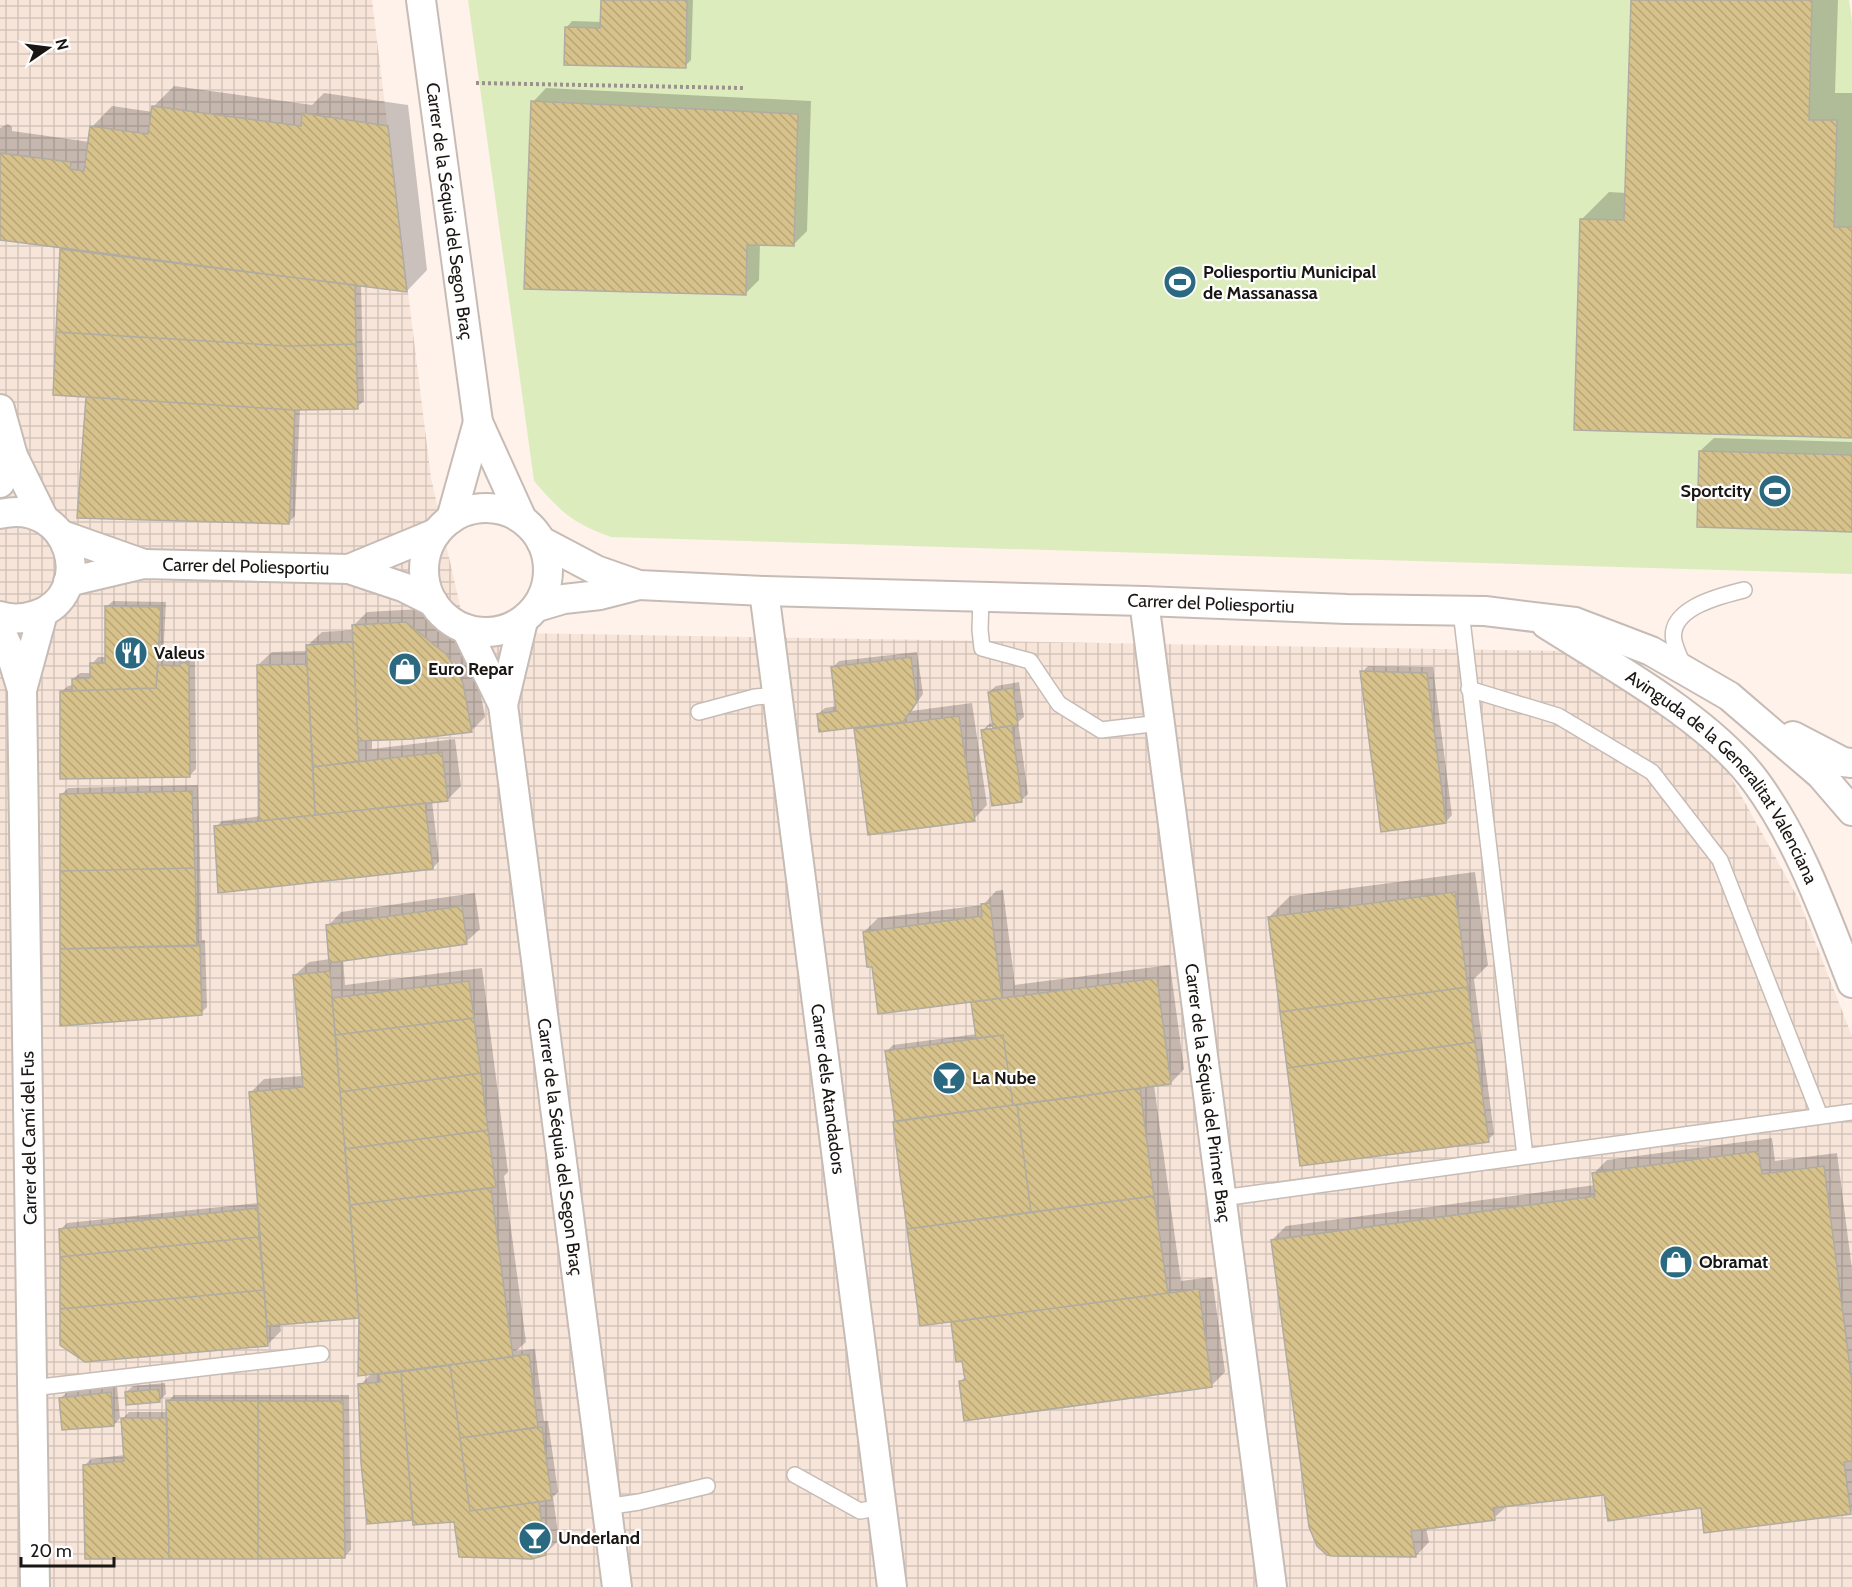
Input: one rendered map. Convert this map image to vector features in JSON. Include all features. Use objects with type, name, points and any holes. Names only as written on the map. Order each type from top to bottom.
[{"type":"street","name":"Carrer de la Séquia del Segon Braç","points":[[421,0],[477,422],[522,519]]},
{"type":"street","points":[[0,410],[13,456],[68,549],[71,565],[63,594],[43,613],[26,619],[8,619],[0,616]]},
{"type":"street","name":"Carrer de la Séquia del Segon Braç","points":[[443,526],[477,422]]},
{"type":"street","points":[[0,483],[13,456]]},
{"type":"street","points":[[487,508],[505,510],[522,519],[533,529],[548,557],[549,575],[545,591],[530,614],[510,628],[496,632],[466,629],[453,622],[433,602],[427,588],[424,574],[429,546],[443,526],[468,511],[487,508]]},
{"type":"street","name":"Carrer del Poliesportiu","points":[[0,514],[28,512],[53,527],[144,564]]},
{"type":"street","name":"Carrer del Poliesportiu","points":[[349,569],[396,551],[443,526]]},
{"type":"street","name":"Carrer del Poliesportiu","points":[[541,542],[596,570],[639,585],[1347,609],[1485,611],[1575,622],[1651,651],[1729,696],[1821,774],[1852,811]]},
{"type":"street","name":"Carrer del Poliesportiu","points":[[68,582],[144,564],[349,569],[403,587],[433,602]]},
{"type":"street","name":"Carrer del Poliesportiu","points":[[530,614],[564,599],[600,595],[639,585]]},
{"type":"street","name":"Carrer dels Atandadors","points":[[764,591],[892,1587]]},
{"type":"street","name":"Carrer de la Séquia del Primer Braç","points":[[1144,601],[1272,1587]]},
{"type":"street","name":"Carrer del Camí del Fus","points":[[35,1587],[22,690],[43,613]]},
{"type":"street","name":"Carrer de la Séquia del Segon Braç","points":[[503,705],[530,614]]},
{"type":"street","name":"Avinguda de la Generalitat Valenciana","points":[[1537,618],[1672,705],[1712,737],[1756,782],[1797,852],[1852,983]]},
{"type":"street","name":"Carrer de la Séquia del Segon Braç","points":[[466,629],[503,705],[617,1587]]},
{"type":"street","name":"Carrer del Camí del Fus","points":[[0,630],[10,651],[22,690]]},
{"type":"street","name":"Carrer del Poliesportiu","points":[[1756,718],[1843,762],[1852,763]]},
{"type":"lane","points":[[1696,677],[1681,661],[1674,640],[1676,627],[1684,613],[1710,598],[1744,590]]},
{"type":"lane","points":[[981,597],[982,648],[1030,662],[1059,704],[1101,730],[1160,723]]},
{"type":"lane","points":[[1461,611],[1525,1156]]},
{"type":"lane","points":[[1469,689],[1558,716],[1652,772],[1720,860],[1820,1116]]},
{"type":"lane","points":[[699,712],[755,697],[777,695]]},
{"type":"lane","points":[[1222,1198],[1852,1112]]},
{"type":"lane","points":[[32,1388],[321,1354]]},
{"type":"lane","points":[[795,1475],[860,1511],[882,1507]]},
{"type":"lane","points":[[606,1507],[639,1502],[707,1486]]},
{"type":"path","points":[[476,83],[743,88]]},
{"type":"shaded area","points":[[0,0],[372,0],[431,478],[466,632],[1562,651],[1713,745],[1798,898],[1852,1036],[1852,1587],[0,1587]]},
{"type":"green space","name":"Poliesportiu Municipal de Massanassa","points":[[468,0],[1849,0],[1852,21],[1852,574],[611,537],[598,532],[568,515],[534,481]]},
{"type":"building","points":[[601,0],[687,0],[686,68],[564,65],[565,27],[600,28]]},
{"type":"building","points":[[1631,0],[1812,0],[1809,120],[1837,120],[1834,227],[1852,227],[1852,438],[1574,430],[1580,219],[1624,220]]},
{"type":"building","points":[[531,101],[798,114],[794,246],[747,245],[746,295],[524,289]]},
{"type":"building","points":[[152,106],[301,126],[302,113],[388,126],[407,292],[0,240],[0,153],[71,162],[70,169],[84,171],[90,126],[148,134]]},
{"type":"building","points":[[60,249],[355,285],[356,344],[289,346],[56,332]]},
{"type":"building","points":[[56,332],[289,346],[356,344],[358,409],[295,410],[53,395]]},
{"type":"building","points":[[86,397],[295,410],[289,524],[77,518]]},
{"type":"building","name":"Sportcity","points":[[1699,451],[1852,455],[1852,532],[1697,527]]},
{"type":"building","name":"Valeus","points":[[105,606],[161,607],[156,688],[72,691],[72,679],[90,678],[90,663],[105,663]]},
{"type":"building","name":"Euro Repar","points":[[406,622],[447,655],[463,683],[472,732],[412,739],[358,741],[352,625]]},
{"type":"building","points":[[353,642],[359,761],[313,767],[306,645]]},
{"type":"building","points":[[911,657],[917,702],[903,722],[819,732],[817,714],[836,711],[831,667]]},
{"type":"building","points":[[189,662],[190,777],[60,779],[60,691],[156,688],[158,665],[180,666],[180,663]]},
{"type":"building","points":[[307,664],[315,815],[259,821],[257,665]]},
{"type":"building","points":[[1360,671],[1427,673],[1446,823],[1381,832]]},
{"type":"building","points":[[1013,688],[1018,725],[993,728],[988,692]]},
{"type":"building","points":[[959,716],[975,821],[868,835],[854,729]]},
{"type":"building","points":[[1012,726],[1022,802],[992,806],[981,730]]},
{"type":"building","points":[[442,752],[448,801],[315,815],[313,767]]},
{"type":"building","points":[[192,791],[195,868],[60,871],[60,794]]},
{"type":"building","points":[[425,803],[433,869],[218,893],[214,826]]},
{"type":"building","points":[[195,868],[197,946],[60,949],[60,871]]},
{"type":"building","points":[[1455,892],[1468,987],[1280,1012],[1268,917]]},
{"type":"building","points":[[990,903],[1002,998],[878,1014],[872,967],[867,967],[863,932],[982,916],[981,904]]},
{"type":"building","points":[[462,906],[467,944],[329,963],[326,925]]},
{"type":"building","points":[[200,945],[202,1015],[60,1026],[60,949]]},
{"type":"building","points":[[330,971],[359,1318],[267,1326],[249,1092],[303,1087],[293,975]]},
{"type":"building","points":[[1157,978],[1171,1084],[1013,1105],[1003,1035],[976,1038],[971,1002]]},
{"type":"building","points":[[469,981],[474,1018],[335,1035],[332,998]]},
{"type":"building","points":[[1468,987],[1475,1042],[1287,1068],[1280,1012]]},
{"type":"building","points":[[474,1018],[481,1073],[340,1092],[335,1035]]},
{"type":"building","name":"La Nube","points":[[1003,1035],[1013,1105],[895,1121],[885,1051]]},
{"type":"building","points":[[1475,1042],[1489,1142],[1300,1166],[1287,1068]]},
{"type":"building","points":[[481,1073],[488,1130],[345,1149],[340,1092]]},
{"type":"building","points":[[1140,1088],[1154,1196],[1031,1212],[1017,1105]]},
{"type":"building","points":[[1017,1105],[1031,1212],[907,1229],[893,1122]]},
{"type":"building","points":[[488,1130],[496,1187],[350,1205],[345,1149]]},
{"type":"building","points":[[1758,1151],[1762,1174],[1824,1166],[1852,1383],[1852,1461],[1844,1462],[1851,1514],[1704,1533],[1701,1508],[1608,1521],[1604,1495],[1493,1508],[1495,1520],[1411,1531],[1416,1557],[1332,1556],[1327,1555],[1317,1546],[1309,1527],[1271,1240],[1595,1196],[1592,1173]]},
{"type":"building","points":[[491,1188],[513,1357],[358,1376],[359,1318],[350,1205]]},
{"type":"building","points":[[1154,1196],[1168,1293],[920,1326],[907,1229]]},
{"type":"building","points":[[258,1208],[259,1237],[60,1257],[59,1229]]},
{"type":"building","points":[[259,1237],[264,1290],[60,1309],[60,1257]]},
{"type":"building","points":[[1199,1289],[1212,1387],[964,1421],[959,1381],[965,1380],[962,1361],[956,1362],[951,1322]]},
{"type":"building","points":[[264,1290],[268,1346],[85,1362],[60,1345],[60,1309]]},
{"type":"building","points":[[529,1354],[538,1427],[460,1438],[450,1365]]},
{"type":"building","points":[[450,1365],[470,1511],[539,1502],[546,1555],[532,1559],[459,1557],[454,1522],[413,1525],[401,1372]]},
{"type":"building","points":[[401,1372],[413,1520],[367,1524],[361,1463],[358,1384],[380,1382],[379,1374]]},
{"type":"building","points":[[159,1389],[160,1402],[126,1405],[125,1392]]},
{"type":"building","points":[[111,1392],[114,1426],[62,1430],[59,1398]]},
{"type":"building","points":[[166,1400],[258,1401],[258,1559],[169,1559]]},
{"type":"building","points":[[258,1401],[343,1401],[345,1558],[258,1559]]},
{"type":"building","points":[[121,1418],[167,1418],[169,1559],[85,1559],[83,1465],[124,1461]]},
{"type":"building","points":[[542,1427],[552,1500],[470,1511],[460,1438]]},
{"type":"place","name":"Poliesportiu Municipal de Massanassa","points":[[1180,282]]},
{"type":"place","name":"Sportcity","points":[[1775,491]]},
{"type":"place","name":"Valeus","points":[[131,653]]},
{"type":"place","name":"Euro Repar","points":[[405,669]]},
{"type":"place","name":"La Nube","points":[[949,1078]]},
{"type":"place","name":"Obramat","points":[[1676,1262]]},
{"type":"place","name":"Underland","points":[[535,1538]]}]
